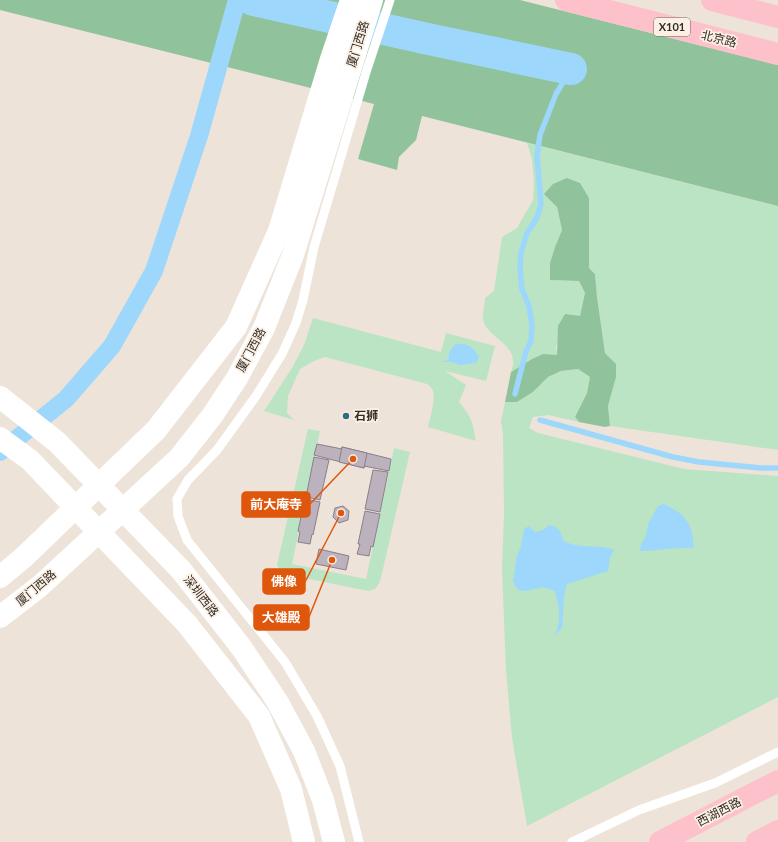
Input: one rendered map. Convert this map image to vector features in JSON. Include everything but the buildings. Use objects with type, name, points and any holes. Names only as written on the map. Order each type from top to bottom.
[{"type":"main road","name":"北京路","points":[[566,0],[778,54]]},
{"type":"main road","points":[[712,0],[778,17]]},
{"type":"main road","name":"西湖西路","points":[[660,842],[778,781]]},
{"type":"main road","points":[[757,842],[778,831]]},
{"type":"street","name":"厦门西路","points":[[0,577],[24,557],[156,430],[236,327],[280,231],[374,3]]},
{"type":"street","name":"厦门西路","points":[[0,617],[40,586],[179,458],[212,416],[236,378],[264,328],[293,255],[350,64]]},
{"type":"street","name":"深圳西路","points":[[2,399],[57,442],[181,570],[241,647],[277,701],[304,751],[323,800],[334,842]]},
{"type":"street","points":[[0,438],[30,460],[187,624],[259,716],[291,789],[304,842]]},
{"type":"lane","points":[[359,842],[340,766],[317,716],[285,662],[187,540],[178,516],[177,499],[188,480],[217,450],[256,396],[282,354],[296,323],[303,300],[350,64],[374,3]]},
{"type":"lane","points":[[572,842],[639,810],[715,783],[778,752]]},
{"type":"green space","points":[[0,0],[520,0],[778,65],[778,206],[422,116],[416,140],[399,157],[397,170],[358,159],[374,104],[0,10]]},
{"type":"green space","points":[[527,143],[778,206],[778,450],[610,426],[608,406],[616,377],[616,364],[605,353],[595,274],[589,268],[589,198],[557,207],[562,230],[550,263],[550,280],[579,281],[585,293],[580,316],[556,346],[557,355],[532,359],[511,372],[513,360],[509,349],[487,328],[483,320],[483,314],[485,298],[494,291],[502,237],[517,228],[533,200],[534,182],[532,159]]},
{"type":"green space","points":[[567,178],[580,183],[589,198],[589,268],[595,274],[605,353],[616,364],[616,377],[608,406],[610,426],[605,427],[579,422],[575,417],[587,393],[590,377],[578,369],[561,371],[548,377],[533,392],[517,402],[505,402],[511,372],[543,354],[557,355],[558,326],[565,314],[580,316],[585,293],[579,281],[550,280],[550,263],[562,230],[557,207],[544,194],[553,184]]},
{"type":"green space","points":[[313,318],[441,352],[446,333],[495,346],[486,381],[445,371],[466,385],[459,402],[471,420],[476,441],[428,427],[434,397],[431,387],[427,384],[325,357],[300,369],[288,396],[287,413],[294,420],[264,411],[292,368],[304,345]]},
{"type":"green space","points":[[578,369],[590,377],[587,393],[575,417],[579,422],[548,415],[533,417],[529,428],[538,433],[684,469],[778,476],[778,697],[527,826],[512,738],[506,670],[502,570],[504,514],[503,435],[501,421],[505,402],[517,402],[533,392],[548,377],[561,371]]},
{"type":"green space","points":[[308,429],[320,431],[292,564],[366,579],[394,448],[410,452],[380,582],[375,589],[368,591],[290,575],[280,571],[277,565]]},
{"type":"water","points":[[456,344],[464,344],[472,348],[479,357],[476,363],[460,365],[452,362],[440,361],[449,359],[450,350]]},
{"type":"water","points":[[664,504],[678,512],[686,520],[692,532],[694,548],[640,551],[641,544],[646,536],[648,524],[658,506]]},
{"type":"water","points":[[549,525],[557,528],[563,540],[568,543],[614,550],[610,558],[608,571],[567,584],[565,590],[562,628],[555,635],[559,624],[559,608],[555,591],[544,587],[525,591],[518,590],[513,581],[517,555],[521,547],[524,529],[529,526],[535,532],[543,530]]},
{"type":"waterway","points":[[0,452],[66,399],[112,346],[154,271],[199,136],[237,0]]},
{"type":"waterway","points":[[253,0],[571,69]]},
{"type":"waterway","points":[[515,394],[526,351],[531,341],[532,325],[529,306],[522,289],[520,268],[521,253],[527,233],[537,218],[541,204],[537,156],[540,135],[556,94],[571,69]]},
{"type":"waterway","points":[[540,420],[673,457],[699,462],[761,468],[778,468]]},
{"type":"place","name":"石狮","points":[[346,416]]},
{"type":"place","name":"前大庵寺","points":[[353,459]]},
{"type":"place","name":"佛像","points":[[341,513]]},
{"type":"place","name":"大雄殿","points":[[332,560]]}]
